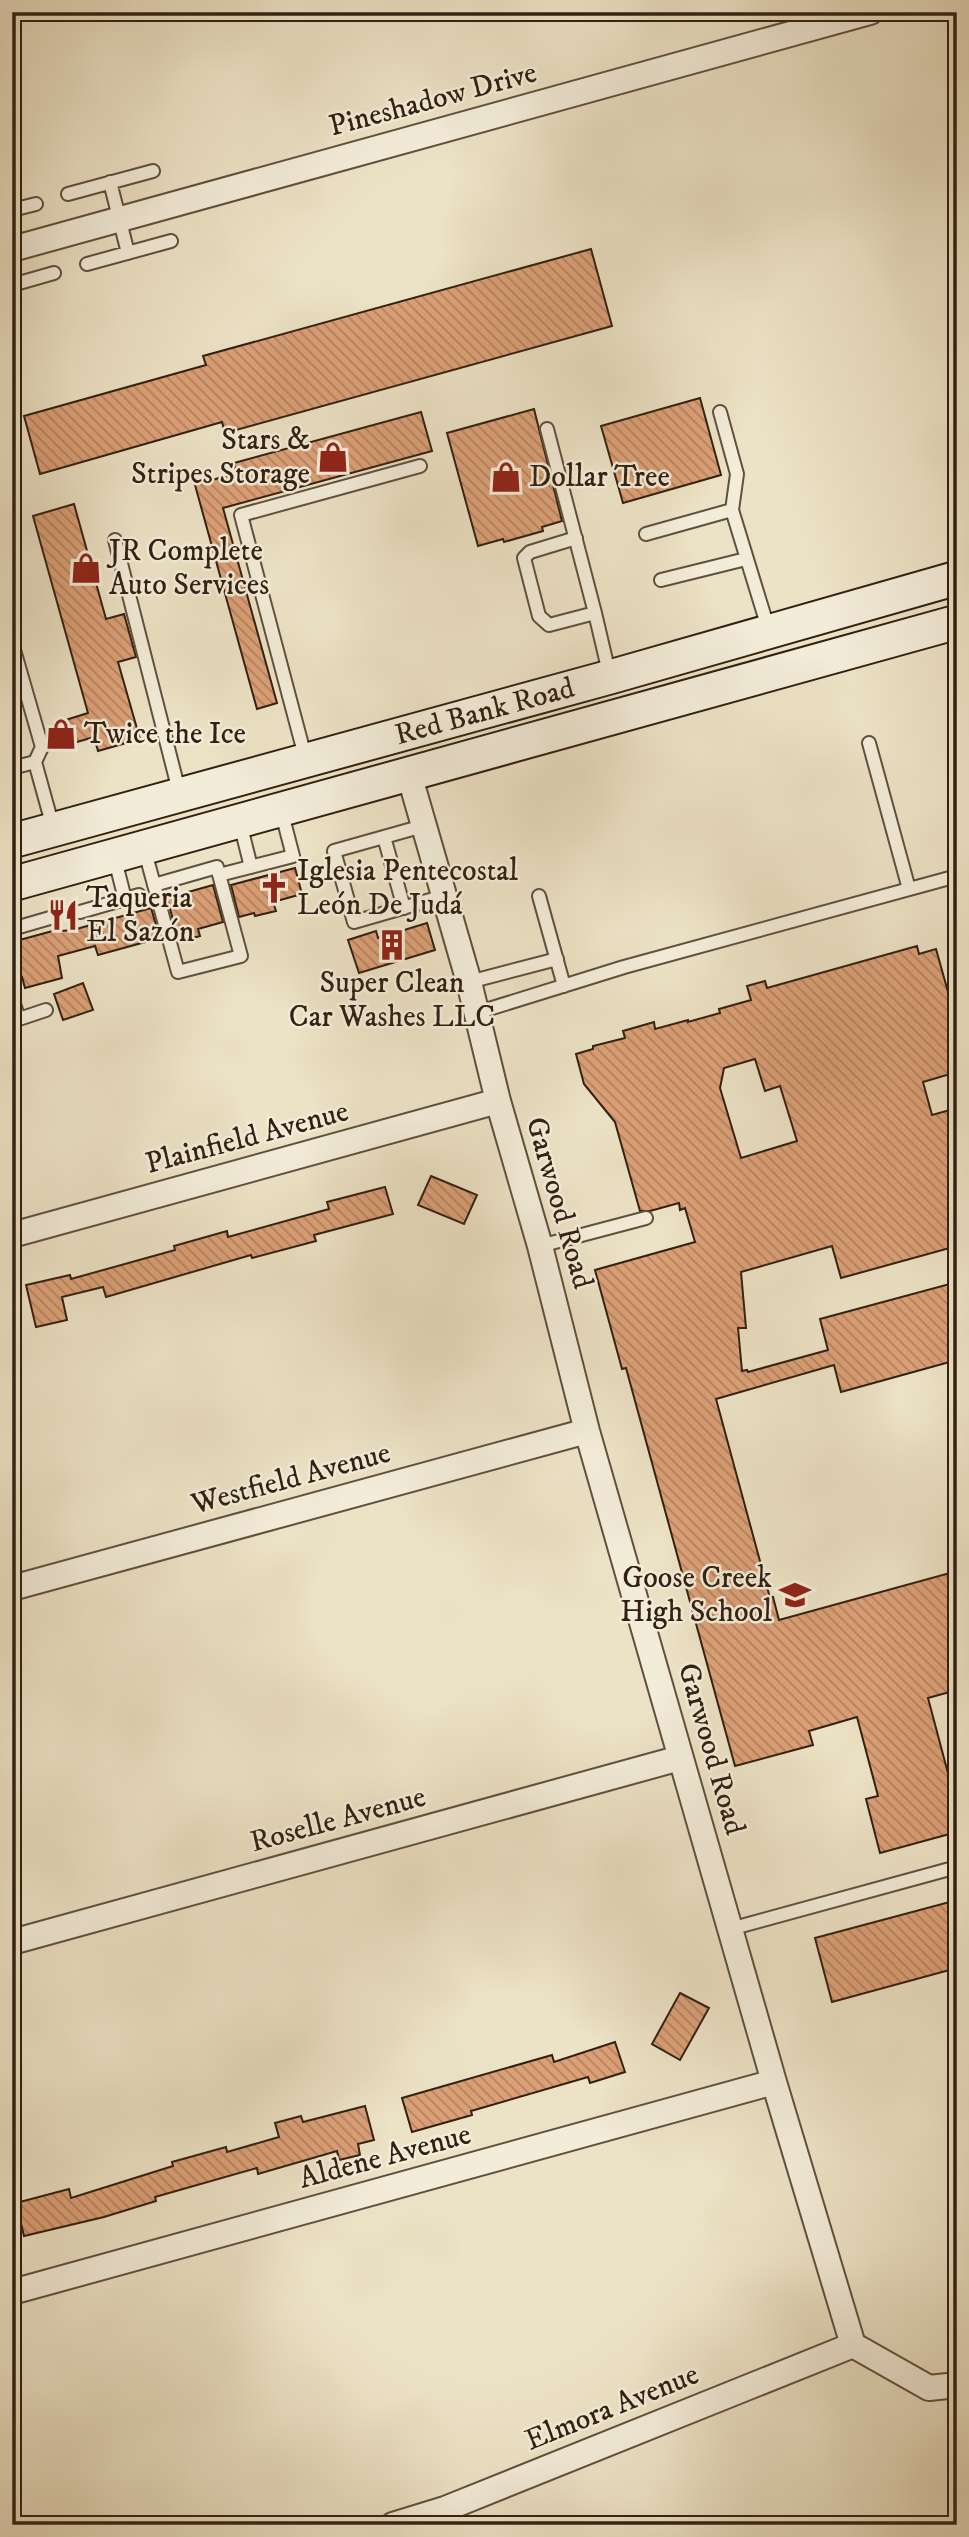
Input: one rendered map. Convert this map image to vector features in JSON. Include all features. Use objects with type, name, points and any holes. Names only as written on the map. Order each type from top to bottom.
[{"type":"main road","name":"Red Bank Road","points":[[12,841],[610,677],[957,578]]},
{"type":"main road","name":"Red Bank Road","points":[[12,884],[957,622]]},
{"type":"main road","points":[[409,774],[446,722]]},
{"type":"main road","points":[[261,815],[306,760]]},
{"type":"street","name":"Pineshadow Drive","points":[[12,249],[870,12]]},
{"type":"street","name":"Garwood Road","points":[[409,774],[469,982],[498,1101],[540,1245],[587,1431],[774,2082],[853,2345]]},
{"type":"street","name":"Plainfield Avenue","points":[[12,1235],[498,1101]]},
{"type":"street","name":"Westfield Avenue","points":[[12,1588],[587,1431]]},
{"type":"street","name":"Roselle Avenue","points":[[12,1942],[680,1758]]},
{"type":"street","name":"Aldene Avenue","points":[[12,2292],[774,2082]]},
{"type":"street","points":[[853,2345],[929,2388],[957,2385]]},
{"type":"street","name":"Elmora Avenue","points":[[393,2525],[445,2509],[853,2345]]},
{"type":"lane","points":[[68,194],[153,171]]},
{"type":"lane","points":[[110,183],[128,253]]},
{"type":"lane","points":[[12,210],[36,204]]},
{"type":"lane","points":[[87,264],[171,241]]},
{"type":"lane","points":[[12,285],[54,273]]},
{"type":"lane","points":[[720,411],[737,474],[732,510],[769,631]]},
{"type":"lane","points":[[547,429],[596,613],[610,677]]},
{"type":"lane","points":[[306,760],[241,514],[420,466]]},
{"type":"lane","points":[[646,534],[732,510]]},
{"type":"lane","points":[[576,538],[530,552],[524,558],[539,617],[549,625],[596,613]]},
{"type":"lane","points":[[115,540],[180,795]]},
{"type":"lane","points":[[661,580],[746,559]]},
{"type":"lane","points":[[12,643],[42,747],[35,762],[54,829]]},
{"type":"lane","points":[[869,743],[909,889]]},
{"type":"lane","points":[[12,768],[35,762]]},
{"type":"lane","points":[[219,875],[293,856],[261,815]]},
{"type":"lane","points":[[251,867],[261,815]]},
{"type":"lane","points":[[423,826],[334,851],[354,922],[444,896]]},
{"type":"lane","points":[[384,837],[404,908]]},
{"type":"lane","points":[[129,851],[154,885],[178,972],[242,956],[217,867],[154,885]]},
{"type":"lane","points":[[125,899],[129,851]]},
{"type":"lane","points":[[476,1013],[624,967],[957,876]]},
{"type":"lane","points":[[80,912],[139,895]]},
{"type":"lane","points":[[539,896],[564,986]]},
{"type":"lane","points":[[12,929],[50,918]]},
{"type":"lane","points":[[469,982],[557,959]]},
{"type":"lane","points":[[12,998],[19,1019],[46,1010]]},
{"type":"lane","points":[[540,1245],[646,1218]]},
{"type":"lane","points":[[730,1929],[957,1867]]},
{"type":"building","points":[[591,249],[612,326],[225,433],[222,422],[40,474],[24,416],[206,365],[203,356]]},
{"type":"building","points":[[700,398],[721,475],[623,503],[601,426]]},
{"type":"building","name":"Dollar Tree","points":[[534,409],[562,521],[542,527],[543,531],[478,546],[447,433]]},
{"type":"building","points":[[421,412],[432,451],[223,508],[277,703],[257,709],[195,485],[236,473],[234,463]]},
{"type":"building","points":[[74,504],[106,619],[124,614],[136,657],[118,662],[140,739],[98,751],[94,737],[60,747],[53,724],[88,713],[33,516]]},
{"type":"building","name":"Iglesia Pentecostal León De Judá","points":[[295,868],[302,894],[273,902],[276,911],[239,917],[231,885]]},
{"type":"building","points":[[213,885],[223,922],[198,929],[200,936],[179,942],[167,898]]},
{"type":"building","points":[[151,908],[160,938],[98,955],[95,946],[58,956],[62,978],[25,988],[22,977],[18,978],[12,957],[12,942],[60,929],[73,930]]},
{"type":"building","name":"Super Clean Car Washes LLC","points":[[427,923],[435,950],[359,973],[348,940],[376,931],[378,938]]},
{"type":"building","points":[[917,946],[919,954],[936,949],[957,1024],[957,1072],[923,1082],[932,1115],[957,1108],[957,1246],[841,1278],[832,1246],[741,1272],[746,1328],[738,1328],[742,1371],[748,1372],[828,1350],[820,1319],[957,1282],[957,1360],[841,1392],[834,1365],[716,1399],[770,1598],[773,1597],[779,1620],[957,1571],[957,1690],[928,1698],[949,1777],[957,1775],[957,1832],[880,1853],[866,1799],[878,1796],[857,1717],[809,1731],[813,1745],[735,1766],[626,1368],[622,1369],[595,1270],[695,1242],[685,1208],[680,1210],[679,1203],[640,1211],[615,1122],[584,1084],[576,1054],[593,1049],[593,1046],[625,1038],[623,1031],[654,1022],[655,1029],[720,1013],[719,1009],[751,1000],[747,986],[765,981],[767,988]],"holes":[[[755,1059],[765,1091],[780,1086],[797,1141],[741,1158],[720,1088],[724,1068]]]},
{"type":"building","points":[[83,983],[93,1010],[63,1020],[54,994]]},
{"type":"building","points":[[431,1176],[477,1195],[464,1224],[418,1205]]},
{"type":"building","points":[[385,1187],[393,1214],[314,1235],[316,1241],[252,1258],[251,1255],[106,1297],[103,1287],[62,1297],[67,1320],[36,1327],[26,1285],[70,1275],[71,1279],[175,1250],[174,1246],[227,1231],[228,1237],[329,1209],[327,1202]]},
{"type":"building","points":[[957,1900],[957,1968],[832,2002],[815,1938]]},
{"type":"building","points":[[680,1993],[709,2008],[680,2060],[652,2044]]},
{"type":"building","points":[[615,2042],[625,2072],[590,2083],[588,2077],[471,2111],[472,2115],[412,2132],[402,2098],[552,2055],[554,2062]]},
{"type":"building","points":[[365,2106],[374,2140],[358,2144],[360,2155],[339,2160],[337,2151],[258,2174],[257,2168],[155,2197],[156,2201],[104,2217],[24,2236],[16,2203],[69,2189],[71,2198],[173,2166],[172,2162],[226,2147],[227,2152],[279,2137],[275,2123],[301,2116],[303,2122]]},
{"type":"place","name":"Stars & Stripes Storage","points":[[333,457]]},
{"type":"place","name":"Dollar Tree","points":[[506,477]]},
{"type":"place","name":"JR Complete Auto Services","points":[[86,568]]},
{"type":"place","name":"Twice the Ice","points":[[61,734]]},
{"type":"place","name":"Iglesia Pentecostal León De Judá","points":[[274,888]]},
{"type":"place","name":"Taqueria El Sazón","points":[[63,915]]},
{"type":"place","name":"Super Clean Car Washes LLC","points":[[392,945]]},
{"type":"place","name":"Goose Creek High School","points":[[795,1595]]}]
